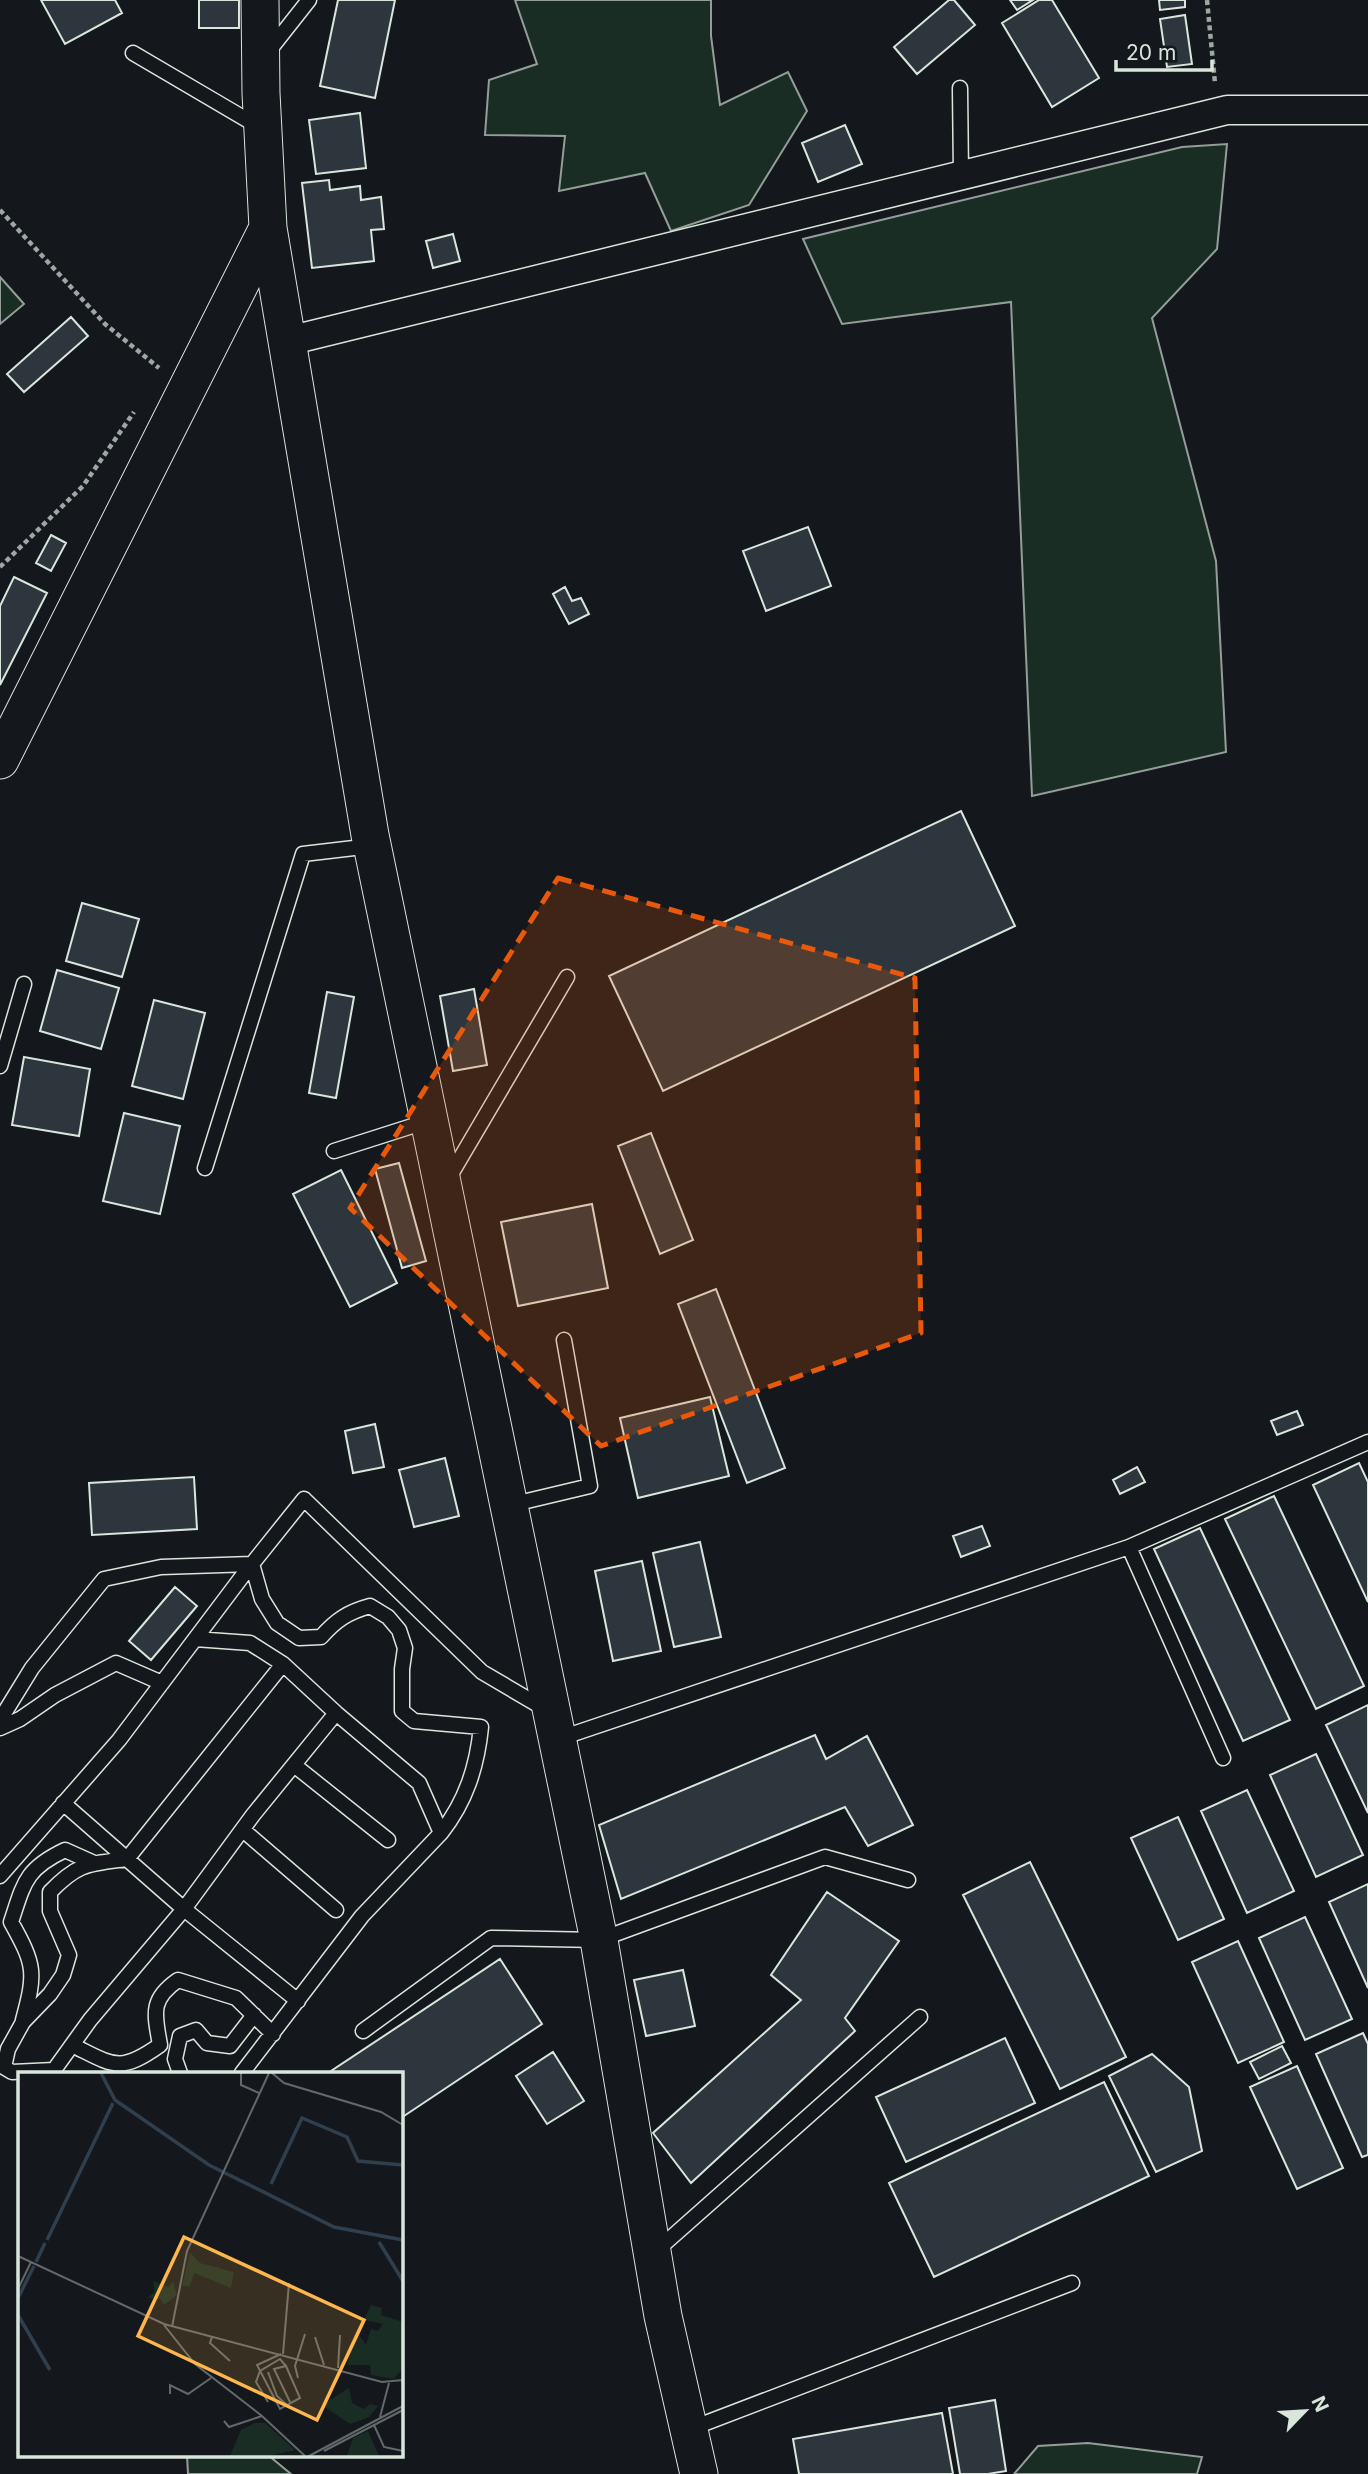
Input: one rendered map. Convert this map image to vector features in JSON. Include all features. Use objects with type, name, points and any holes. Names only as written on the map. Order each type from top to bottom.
[{"type":"street","points":[[260,0],[268,228],[373,846],[598,1940],[663,2316],[699,2474]]},
{"type":"street","points":[[288,341],[1227,110],[1368,110]]},
{"type":"street","points":[[0,760],[268,228]]},
{"type":"lane","points":[[261,62],[309,0]]},
{"type":"lane","points":[[133,53],[264,129]]},
{"type":"lane","points":[[960,88],[961,176]]},
{"type":"lane","points":[[205,1168],[303,854],[373,846]]},
{"type":"lane","points":[[443,1188],[567,977]]},
{"type":"lane","points":[[0,1066],[24,985]]},
{"type":"lane","points":[[334,1151],[429,1121]]},
{"type":"lane","points":[[509,1505],[590,1486],[564,1339]]},
{"type":"lane","points":[[0,1876],[119,1740],[304,1499],[482,1672],[555,1727],[1129,1547],[1368,1443]]},
{"type":"lane","points":[[1129,1547],[1223,1758]]},
{"type":"lane","points":[[0,1720],[32,1668],[104,1579],[161,1567],[252,1564]]},
{"type":"lane","points":[[243,2072],[362,1916],[452,1819],[468,1788],[481,1727],[414,1721],[402,1711],[401,1669],[405,1648],[399,1630],[388,1618],[370,1606],[360,1608],[335,1622],[321,1637],[299,1638],[276,1623],[262,1599],[252,1564]]},
{"type":"lane","points":[[195,1639],[250,1643],[283,1664],[419,1783],[441,1833]]},
{"type":"lane","points":[[0,1728],[116,1663],[162,1683]]},
{"type":"lane","points":[[23,2022],[50,1994],[63,1975],[69,1955],[50,1911],[50,1892],[66,1875],[84,1864],[127,1860],[283,1664]]},
{"type":"lane","points":[[55,2072],[72,2045],[184,1909],[336,1713]]},
{"type":"lane","points":[[294,1765],[388,1840]]},
{"type":"lane","points":[[64,1803],[184,1909],[298,2001]]},
{"type":"lane","points":[[243,1830],[336,1910]]},
{"type":"lane","points":[[18,2073],[12,2073],[2,2066],[23,2022],[33,1985],[30,1955],[11,1922],[26,1877],[45,1859],[65,1850],[96,1863]]},
{"type":"lane","points":[[363,2031],[491,1938],[598,1940],[825,1857],[908,1880]]},
{"type":"lane","points":[[72,2045],[112,2065],[139,2060],[160,2045],[155,2010],[165,1989],[178,1980],[236,1998],[273,2034]]},
{"type":"lane","points":[[180,2072],[175,2059],[180,2036],[196,2029],[207,2043],[230,2046],[254,2015]]},
{"type":"lane","points":[[652,2254],[920,2017]]},
{"type":"lane","points":[[689,2430],[1072,2283]]},
{"type":"path","points":[[1207,0],[1214,81],[1227,110]]},
{"type":"path","points":[[0,210],[105,324],[187,391]]},
{"type":"path","points":[[0,567],[83,486],[138,405]]},
{"type":"highlighted area","points":[[558,878],[915,978],[921,1333],[601,1446],[350,1208]]},
{"type":"green space","points":[[515,0],[711,0],[711,36],[720,105],[788,72],[807,111],[749,205],[671,231],[645,173],[559,191],[565,136],[485,135],[489,80],[537,64]]},
{"type":"green space","points":[[1227,144],[1217,249],[1152,318],[1216,561],[1226,752],[1032,796],[1011,302],[842,324],[803,239],[1182,147]]},
{"type":"green space","points":[[0,277],[24,304],[0,324]]},
{"type":"green space","points":[[1088,2443],[1202,2457],[1197,2474],[1014,2474],[1038,2446]]},
{"type":"green space","points":[[187,2456],[269,2456],[291,2474],[188,2474]]},
{"type":"building","points":[[41,0],[115,0],[122,13],[65,44]]},
{"type":"building","points":[[199,0],[239,0],[239,28],[199,28]]},
{"type":"building","points":[[338,0],[395,0],[375,98],[320,86]]},
{"type":"building","points":[[949,0],[954,0],[975,25],[917,74],[894,47]]},
{"type":"building","points":[[1010,0],[1033,0],[1017,10]]},
{"type":"building","points":[[1039,0],[1052,0],[1099,78],[1052,107],[1002,23]]},
{"type":"building","points":[[1159,0],[1185,0],[1185,7],[1160,10]]},
{"type":"building","points":[[1185,15],[1192,64],[1167,67],[1160,19]]},
{"type":"building","points":[[360,113],[366,168],[316,174],[309,120]]},
{"type":"building","points":[[845,125],[862,164],[818,182],[802,143]]},
{"type":"building","points":[[329,180],[330,190],[360,186],[361,200],[381,197],[384,229],[371,230],[374,261],[312,268],[302,183]]},
{"type":"building","points":[[453,234],[460,261],[433,268],[426,241]]},
{"type":"building","points":[[71,317],[88,336],[24,392],[7,374]]},
{"type":"building","points":[[808,527],[831,586],[766,611],[743,551]]},
{"type":"building","points":[[51,535],[66,543],[51,571],[36,563]]},
{"type":"building","points":[[14,577],[47,593],[0,685],[0,606]]},
{"type":"building","points":[[565,587],[572,601],[581,598],[589,614],[569,624],[553,594]]},
{"type":"building","points":[[961,811],[1015,926],[663,1091],[609,976]]},
{"type":"building","points":[[82,903],[139,919],[122,977],[66,961]]},
{"type":"building","points":[[57,970],[119,988],[101,1049],[40,1031]]},
{"type":"building","points":[[474,989],[487,1065],[453,1071],[440,996]]},
{"type":"building","points":[[327,992],[354,997],[336,1098],[309,1093]]},
{"type":"building","points":[[154,1000],[205,1013],[183,1099],[132,1086]]},
{"type":"building","points":[[24,1057],[90,1069],[79,1136],[12,1125]]},
{"type":"building","points":[[124,1113],[180,1126],[160,1214],[103,1201]]},
{"type":"building","points":[[651,1133],[693,1240],[660,1254],[618,1146]]},
{"type":"building","points":[[399,1163],[426,1261],[402,1268],[375,1169]]},
{"type":"building","points":[[341,1170],[397,1283],[350,1307],[293,1194]]},
{"type":"building","points":[[592,1204],[608,1288],[518,1306],[501,1222]]},
{"type":"building","points":[[716,1289],[785,1468],[747,1483],[678,1304]]},
{"type":"building","points":[[710,1397],[729,1476],[638,1498],[620,1418]]},
{"type":"building","points":[[1297,1411],[1303,1425],[1277,1435],[1271,1421]]},
{"type":"building","points":[[375,1424],[384,1467],[353,1473],[345,1431]]},
{"type":"building","points":[[445,1458],[459,1516],[414,1527],[399,1470]]},
{"type":"building","points":[[1359,1463],[1368,1482],[1368,1602],[1313,1485]]},
{"type":"building","points":[[1137,1467],[1145,1482],[1120,1494],[1113,1480]]},
{"type":"building","points":[[194,1477],[197,1529],[92,1535],[89,1483]]},
{"type":"building","points":[[1274,1496],[1364,1686],[1316,1709],[1225,1519]]},
{"type":"building","points":[[982,1526],[990,1546],[961,1557],[953,1536]]},
{"type":"building","points":[[1200,1528],[1290,1720],[1243,1741],[1154,1549]]},
{"type":"building","points":[[700,1542],[721,1637],[674,1647],[653,1553]]},
{"type":"building","points":[[642,1561],[661,1651],[613,1661],[595,1571]]},
{"type":"building","points":[[175,1587],[197,1606],[151,1660],[129,1641]]},
{"type":"building","points":[[1368,1705],[1368,1813],[1326,1725]]},
{"type":"building","points":[[815,1735],[826,1759],[867,1736],[913,1825],[868,1846],[845,1807],[621,1899],[599,1825]]},
{"type":"building","points":[[1316,1754],[1363,1855],[1316,1877],[1270,1775]]},
{"type":"building","points":[[1247,1790],[1294,1891],[1247,1913],[1201,1811]]},
{"type":"building","points":[[1178,1817],[1224,1919],[1178,1940],[1131,1838]]},
{"type":"building","points":[[1030,1862],[1126,2057],[1060,2089],[963,1895]]},
{"type":"building","points":[[1368,1884],[1368,1988],[1329,1902]]},
{"type":"building","points":[[827,1892],[899,1941],[845,2018],[855,2031],[691,2183],[653,2133],[801,2000],[771,1975]]},
{"type":"building","points":[[1305,1917],[1352,2019],[1305,2040],[1259,1938]]},
{"type":"building","points":[[1238,1941],[1284,2042],[1238,2063],[1192,1962]]},
{"type":"building","points":[[500,1959],[542,2024],[402,2117],[402,2072],[330,2072]]},
{"type":"building","points":[[683,1970],[695,2026],[646,2036],[634,1980]]},
{"type":"building","points":[[1363,2033],[1368,2044],[1368,2155],[1362,2157],[1316,2054]]},
{"type":"building","points":[[1005,2038],[1035,2103],[906,2162],[876,2097]]},
{"type":"building","points":[[1282,2046],[1291,2063],[1259,2079],[1250,2062]]},
{"type":"building","points":[[553,2052],[584,2101],[547,2124],[516,2076]]},
{"type":"building","points":[[1152,2054],[1189,2087],[1202,2151],[1156,2172],[1109,2076]]},
{"type":"building","points":[[1297,2066],[1343,2168],[1297,2189],[1250,2087]]},
{"type":"building","points":[[1104,2082],[1149,2176],[934,2277],[889,2183]]},
{"type":"building","points":[[995,2400],[1006,2471],[960,2474],[949,2408]]},
{"type":"building","points":[[942,2413],[953,2474],[799,2474],[793,2439]]}]
